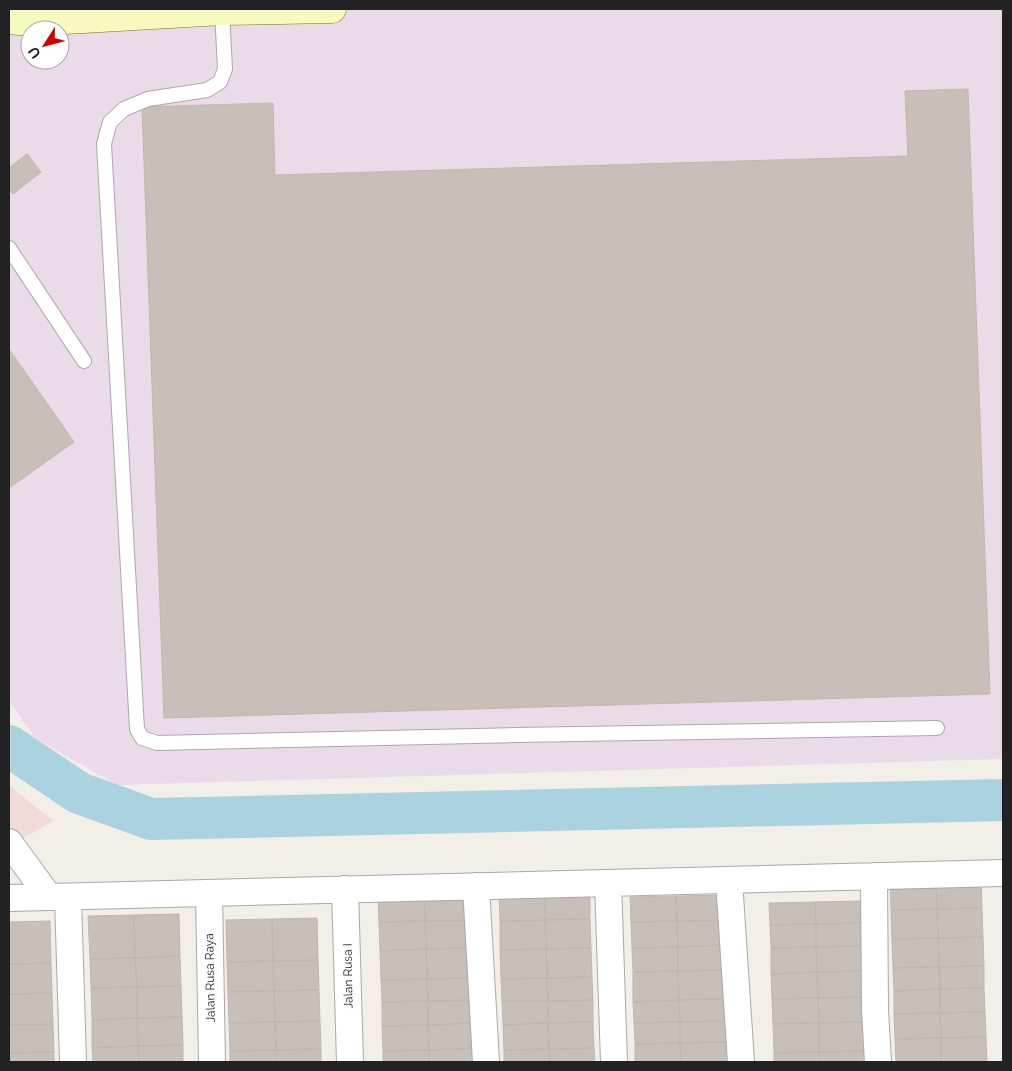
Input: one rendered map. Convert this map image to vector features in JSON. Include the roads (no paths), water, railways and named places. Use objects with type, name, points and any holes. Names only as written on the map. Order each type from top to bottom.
[{"type":"main road","points":[[9,20],[31,22],[108,14],[332,9]]},
{"type":"street","points":[[9,842],[59,897],[73,1062]]},
{"type":"street","points":[[9,898],[1003,873]]},
{"type":"street","points":[[874,876],[875,1010],[878,1062]]},
{"type":"street","points":[[729,880],[741,1062]]},
{"type":"street","points":[[608,883],[614,1062]]},
{"type":"street","points":[[476,886],[486,1062]]},
{"type":"street","name":"Jalan Rusa I","points":[[345,890],[350,1062]]},
{"type":"street","name":"Jalan Rusa Raya","points":[[209,893],[212,1062]]},
{"type":"lane","points":[[222,11],[226,69],[220,82],[207,90],[148,99],[124,109],[110,122],[104,144],[137,728],[142,738],[157,743],[167,743],[937,728]]},
{"type":"lane","points":[[9,248],[84,361]]},
{"type":"waterway","points":[[9,746],[79,793],[151,819],[1003,800]]}]
